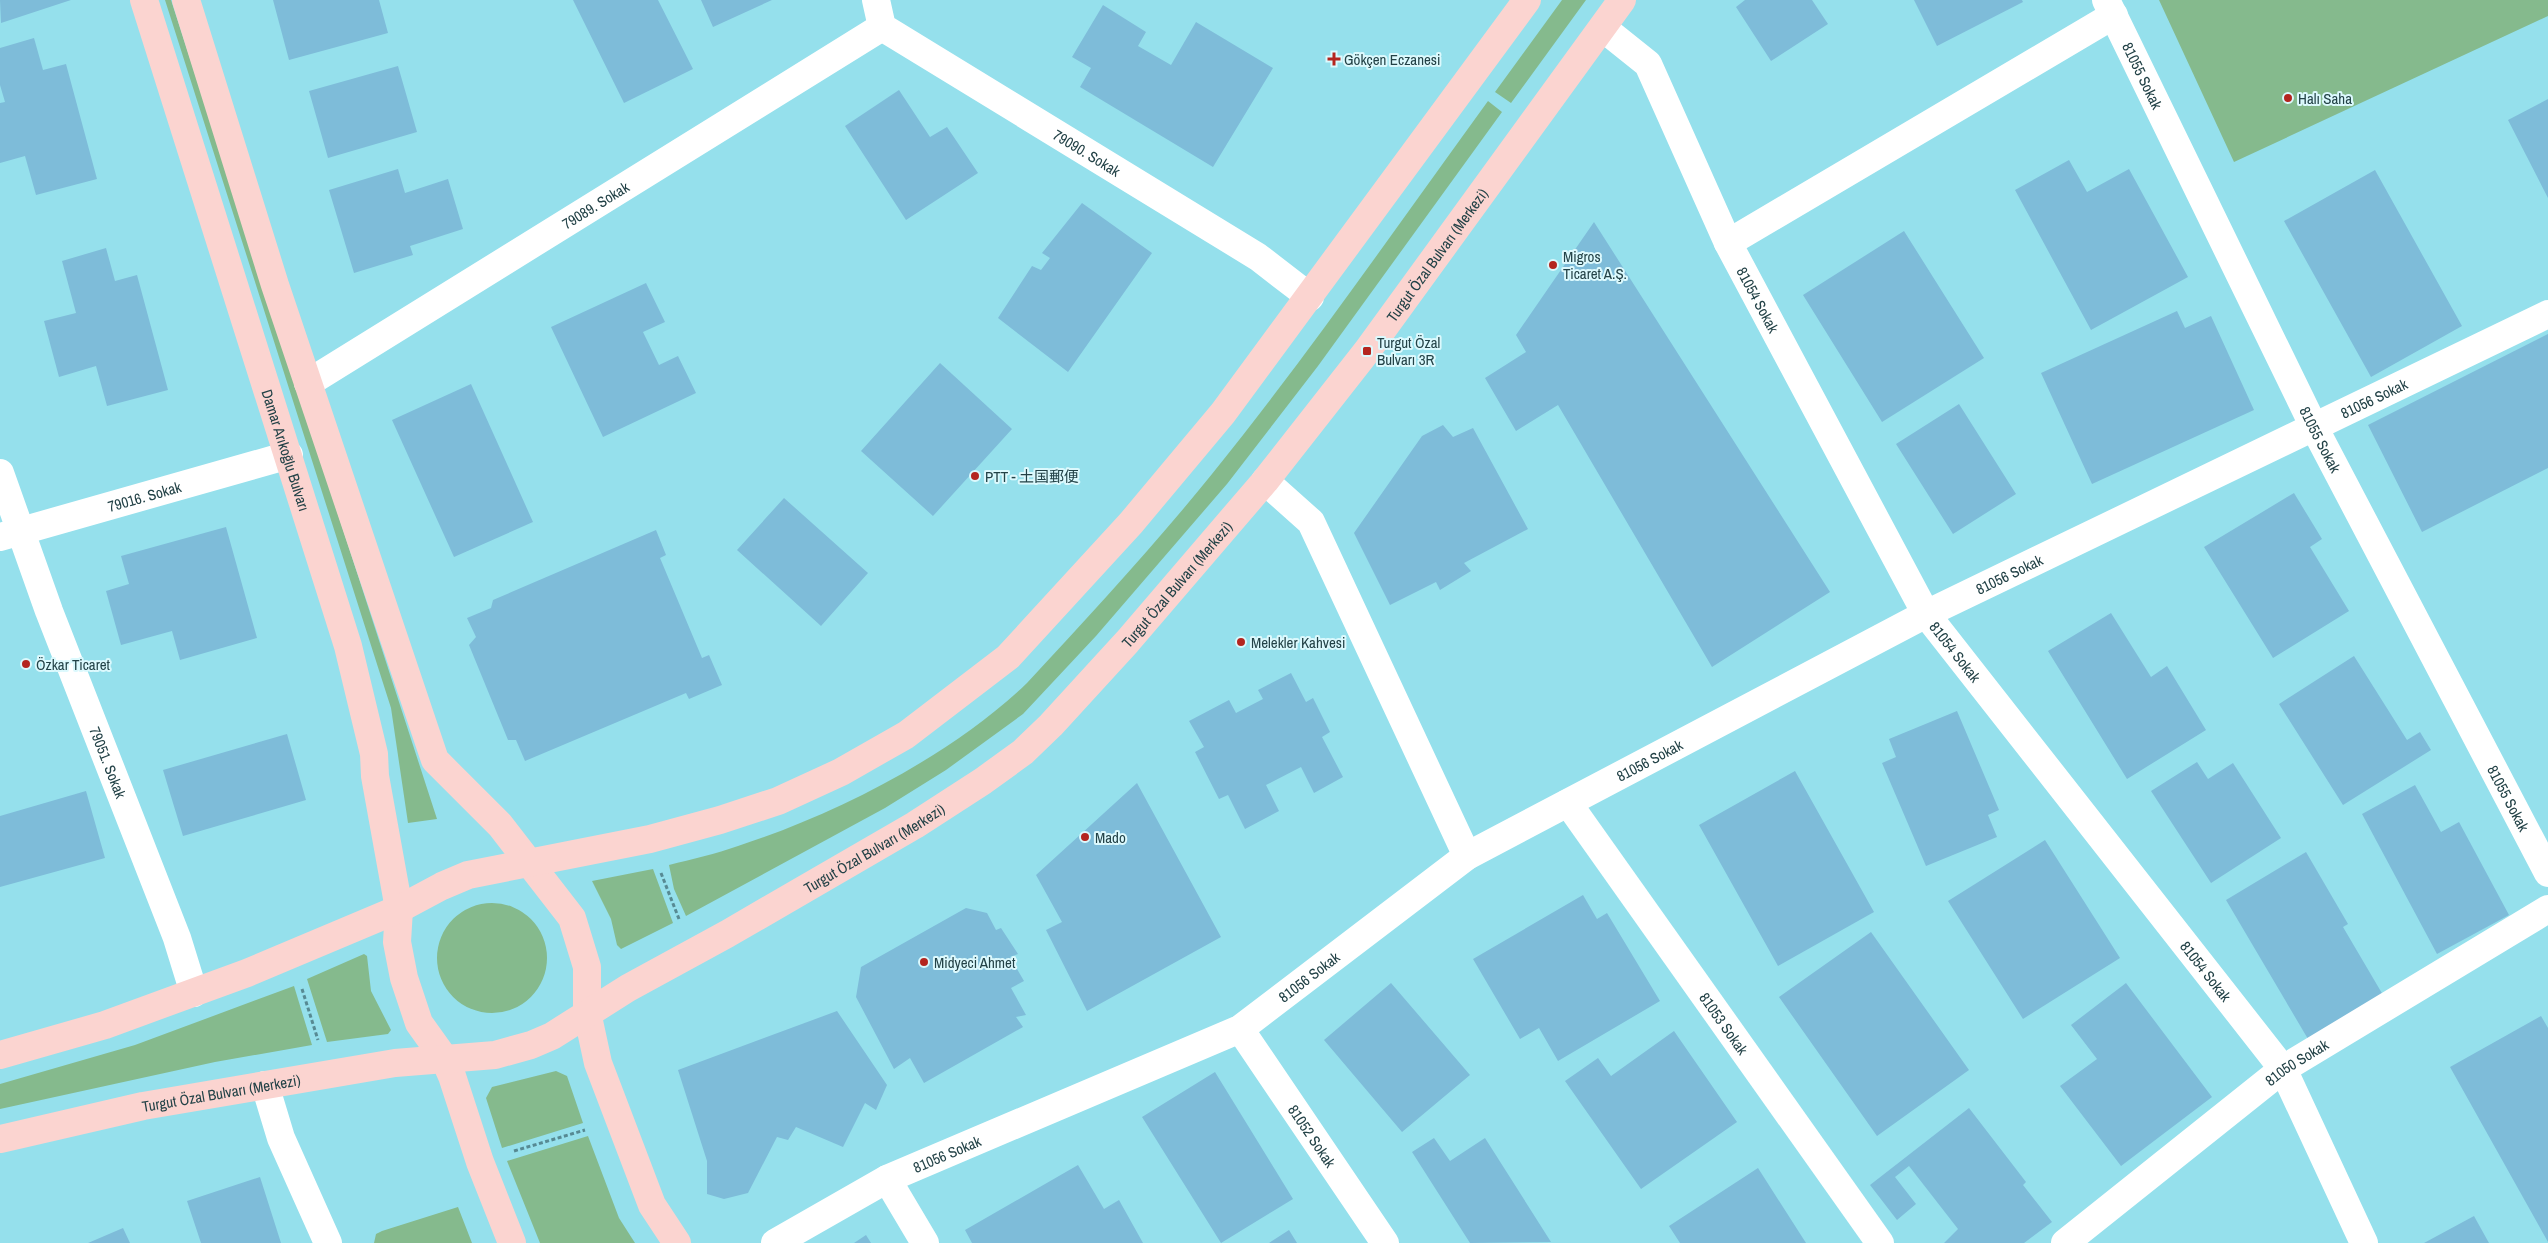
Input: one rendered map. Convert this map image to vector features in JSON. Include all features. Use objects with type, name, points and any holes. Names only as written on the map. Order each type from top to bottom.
[{"type":"main road","name":"Damar Arıkoğlu Bulvarı","points":[[144,0],[348,646],[374,754],[375,776],[399,909],[397,942],[404,978],[419,1023],[444,1058],[452,1076],[480,1162],[512,1243]]},
{"type":"main road","points":[[186,0],[308,383],[435,760],[500,826],[529,864],[543,878],[572,918],[587,967],[588,1012],[598,1063],[652,1205],[677,1243]]},
{"type":"main road","points":[[0,1055],[105,1025],[247,973],[399,909],[442,886],[468,875],[667,835],[778,801],[841,772],[906,735],[958,698],[1008,657],[1131,523],[1223,413],[1527,0]]},
{"type":"main road","name":"Turgut Özal Bulvarı (Merkezi)","points":[[0,1139],[143,1106],[386,1064],[495,1055],[514,1051],[552,1036],[588,1012],[915,825],[1023,752],[1051,725],[1127,642],[1265,481],[1367,351],[1528,126],[1603,28],[1622,0]]},
{"type":"street","points":[[876,0],[882,27]]},
{"type":"street","points":[[1728,243],[2110,7]]},
{"type":"street","name":"81055 Sokak","points":[[2110,7],[2314,427],[2548,873]]},
{"type":"street","name":"79089. Sokak","points":[[308,383],[882,27]]},
{"type":"street","name":"79090. Sokak","points":[[882,27],[1258,257],[1310,297]]},
{"type":"street","name":"81054 Sokak","points":[[1603,28],[1648,64],[1728,243],[1926,614],[2283,1069],[2364,1243]]},
{"type":"street","name":"81056 Sokak","points":[[775,1243],[887,1179],[1240,1029],[1466,856],[1926,614],[2548,314]]},
{"type":"street","name":"79016. Sokak","points":[[10,534],[289,455]]},
{"type":"street","name":"79051. Sokak","points":[[0,473],[10,534],[177,938],[194,993]]},
{"type":"street","points":[[1265,481],[1311,522],[1466,856]]},
{"type":"street","name":"81053 Sokak","points":[[1568,803],[1880,1243]]},
{"type":"street","name":"81050 Sokak","points":[[2065,1243],[2283,1069],[2548,909]]},
{"type":"street","name":"81052 Sokak","points":[[1240,1029],[1386,1243]]},
{"type":"street","points":[[265,1086],[281,1138],[328,1243]]},
{"type":"street","points":[[887,1179],[925,1243]]},
{"type":"path","points":[[659,868],[680,920]]},
{"type":"path","points":[[300,983],[319,1044]]},
{"type":"path","points":[[513,1152],[586,1130]]},
{"type":"green space","points":[[165,0],[171,0],[437,819],[408,823],[391,708]]},
{"type":"green space","points":[[1562,0],[1586,0],[1511,103],[1495,92]]},
{"type":"green space","name":"Halı Saha","points":[[2159,0],[2548,0],[2548,16],[2234,162]]},
{"type":"green space","points":[[1488,101],[1502,112],[1318,366],[1227,484],[1096,636],[1023,714],[946,770],[885,808],[686,916],[674,889],[669,865],[721,852],[776,833],[853,799],[929,758],[997,709],[1027,683],[1145,554],[1248,429],[1318,336]]},
{"type":"green space","points":[[653,869],[673,923],[621,949],[617,945],[611,919],[592,881]]},
{"type":"green space","points":[[492,903],[513,907],[531,919],[543,937],[547,958],[543,979],[531,997],[513,1009],[492,1013],[471,1009],[453,997],[441,979],[437,958],[441,937],[453,919],[471,907]]},
{"type":"green space","points":[[364,954],[367,956],[371,991],[391,1030],[388,1034],[327,1042],[307,979]]},
{"type":"green space","points":[[294,986],[312,1045],[215,1062],[0,1109],[0,1084],[135,1045]]},
{"type":"green space","points":[[556,1071],[567,1076],[583,1123],[502,1148],[486,1098],[492,1087]]},
{"type":"green space","points":[[588,1136],[619,1218],[635,1243],[540,1243],[507,1161]]},
{"type":"green space","points":[[458,1207],[472,1243],[374,1243],[376,1234],[382,1231]]},
{"type":"building","points":[[0,0],[71,0],[1,23]]},
{"type":"building","points":[[273,0],[379,0],[388,33],[289,60]]},
{"type":"building","points":[[573,0],[658,0],[693,69],[624,103]]},
{"type":"building","points":[[701,0],[772,0],[713,27]]},
{"type":"building","points":[[1745,0],[1812,0],[1828,24],[1771,61],[1736,7]]},
{"type":"building","points":[[1914,0],[2022,0],[2023,2],[1937,46]]},
{"type":"building","points":[[1103,5],[1146,32],[1138,46],[1171,65],[1196,22],[1273,68],[1213,167],[1080,87],[1091,68],[1072,57]]},
{"type":"building","points":[[34,38],[43,70],[66,64],[97,179],[36,195],[25,156],[0,163],[0,103],[5,102],[0,85],[0,48]]},
{"type":"building","points":[[398,66],[417,132],[328,158],[309,91]]},
{"type":"building","points":[[899,90],[930,137],[947,127],[978,173],[906,220],[845,126]]},
{"type":"building","points":[[2548,99],[2548,198],[2508,120]]},
{"type":"building","points":[[2069,160],[2087,192],[2129,169],[2188,277],[2091,330],[2015,190]]},
{"type":"building","points":[[398,169],[405,193],[448,179],[463,229],[410,246],[413,255],[354,273],[329,190]]},
{"type":"building","points":[[2375,170],[2462,326],[2371,377],[2284,221]]},
{"type":"building","points":[[1082,203],[1152,253],[1068,372],[998,318],[1032,266],[1041,270],[1050,258],[1042,253]]},
{"type":"building","points":[[1594,222],[1830,592],[1712,667],[1558,405],[1516,431],[1485,378],[1526,352],[1516,335]]},
{"type":"building","points":[[1904,231],[1984,358],[1882,422],[1803,295]]},
{"type":"building","points":[[106,248],[115,281],[137,275],[168,390],[107,406],[96,366],[59,377],[44,321],[76,313],[62,261]]},
{"type":"building","points":[[646,283],[665,322],[643,332],[659,365],[678,356],[696,393],[603,437],[551,327]]},
{"type":"building","points":[[2177,311],[2185,328],[2211,316],[2254,410],[2092,484],[2041,373]]},
{"type":"building","points":[[2548,334],[2548,468],[2422,532],[2368,425]]},
{"type":"building","points":[[940,363],[1012,429],[933,516],[861,451]]},
{"type":"building","points":[[471,384],[533,522],[454,557],[392,420]]},
{"type":"building","points":[[1959,404],[2016,494],[1953,534],[1896,444]]},
{"type":"building","points":[[1443,425],[1453,437],[1473,428],[1528,529],[1464,563],[1471,571],[1440,590],[1436,582],[1390,605],[1354,533],[1422,436]]},
{"type":"building","points":[[2294,493],[2322,539],[2310,547],[2349,611],[2273,658],[2204,547]]},
{"type":"building","points":[[784,498],[868,573],[821,626],[737,550]]},
{"type":"building","points":[[226,527],[257,638],[180,660],[172,631],[121,645],[106,591],[129,584],[121,556]]},
{"type":"building","points":[[656,530],[666,555],[660,558],[702,658],[709,655],[722,685],[689,699],[686,693],[525,761],[516,740],[508,740],[469,645],[476,637],[467,618],[491,608],[493,600]]},
{"type":"building","points":[[2111,613],[2151,677],[2167,666],[2206,730],[2127,779],[2048,651]]},
{"type":"building","points":[[2354,656],[2407,740],[2420,732],[2431,750],[2343,805],[2279,704]]},
{"type":"building","points":[[1291,673],[1306,702],[1313,698],[1330,732],[1322,737],[1343,777],[1314,793],[1301,767],[1266,785],[1279,811],[1245,829],[1228,795],[1219,799],[1195,752],[1204,747],[1189,721],[1229,700],[1236,713],[1263,699],[1258,690]]},
{"type":"building","points":[[1957,711],[1999,810],[1988,815],[1997,837],[1926,866],[1882,763],[1896,757],[1889,739]]},
{"type":"building","points":[[287,734],[306,800],[183,836],[163,770]]},
{"type":"building","points":[[2197,762],[2208,779],[2233,763],[2281,838],[2211,883],[2151,791]]},
{"type":"building","points":[[1795,771],[1874,912],[1778,966],[1699,825]]},
{"type":"building","points":[[1137,783],[1221,937],[1087,1011],[1046,930],[1062,922],[1036,875]]},
{"type":"building","points":[[2415,785],[2441,832],[2459,822],[2509,915],[2437,954],[2362,814]]},
{"type":"building","points":[[86,791],[105,858],[0,887],[0,816]]},
{"type":"building","points":[[2045,840],[2120,958],[2023,1019],[1948,901]]},
{"type":"building","points":[[2306,852],[2348,924],[2343,927],[2383,995],[2308,1039],[2226,900]]},
{"type":"building","points":[[1583,895],[1597,919],[1607,913],[1660,1001],[1558,1061],[1539,1028],[1520,1039],[1473,959]]},
{"type":"building","points":[[966,908],[987,913],[996,930],[1001,928],[1018,954],[1010,957],[1024,981],[1011,988],[1026,1015],[1016,1017],[1023,1027],[924,1083],[910,1058],[894,1069],[856,997],[861,967]]},
{"type":"building","points":[[1871,932],[1969,1070],[1877,1136],[1779,997]]},
{"type":"building","points":[[1391,983],[1470,1075],[1402,1132],[1324,1040]]},
{"type":"building","points":[[2126,983],[2212,1097],[2121,1166],[2060,1086],[2097,1059],[2071,1025]]},
{"type":"building","points":[[837,1011],[887,1085],[876,1110],[865,1103],[843,1147],[796,1127],[788,1140],[777,1137],[748,1193],[724,1199],[707,1194],[707,1161],[678,1070]]},
{"type":"building","points":[[2541,1016],[2548,1028],[2548,1242],[2450,1067]]},
{"type":"building","points":[[1674,1031],[1737,1122],[1641,1189],[1565,1081],[1598,1058],[1611,1076]]},
{"type":"building","points":[[1215,1072],[1293,1199],[1221,1243],[1142,1117]]},
{"type":"building","points":[[1969,1108],[2026,1182],[2023,1185],[2052,1222],[2024,1243],[1944,1243],[1958,1229],[1909,1166],[1895,1177],[1916,1204],[1897,1220],[1870,1185]]},
{"type":"building","points":[[1434,1138],[1450,1161],[1485,1138],[1551,1242],[1470,1243],[1412,1152]]},
{"type":"building","points":[[1078,1165],[1104,1209],[1119,1200],[1143,1243],[972,1243],[965,1230]]},
{"type":"building","points":[[1758,1168],[1806,1243],[1680,1243],[1669,1226]]},
{"type":"building","points":[[260,1177],[281,1243],[201,1243],[187,1201]]},
{"type":"building","points":[[2474,1216],[2489,1243],[2424,1243]]},
{"type":"building","points":[[123,1228],[130,1243],[88,1243]]},
{"type":"building","points":[[1289,1230],[1297,1243],[1269,1243]]},
{"type":"building","points":[[866,1235],[871,1243],[854,1243]]},
{"type":"place","name":"Gökçen Eczanesi","points":[[1334,59]]},
{"type":"place","name":"Halı Saha","points":[[2288,98]]},
{"type":"place","name":"Migros Ticaret A.Ş.","points":[[1553,265]]},
{"type":"place","name":"Turgut Özal Bulvarı 3R","points":[[1367,351]]},
{"type":"place","name":"PTT - 土国郵便","points":[[975,476]]},
{"type":"place","name":"Melekler Kahvesi","points":[[1241,642]]},
{"type":"place","name":"Özkar Ticaret","points":[[26,664]]},
{"type":"place","name":"Mado","points":[[1085,837]]},
{"type":"place","name":"Midyeci Ahmet","points":[[924,962]]}]
